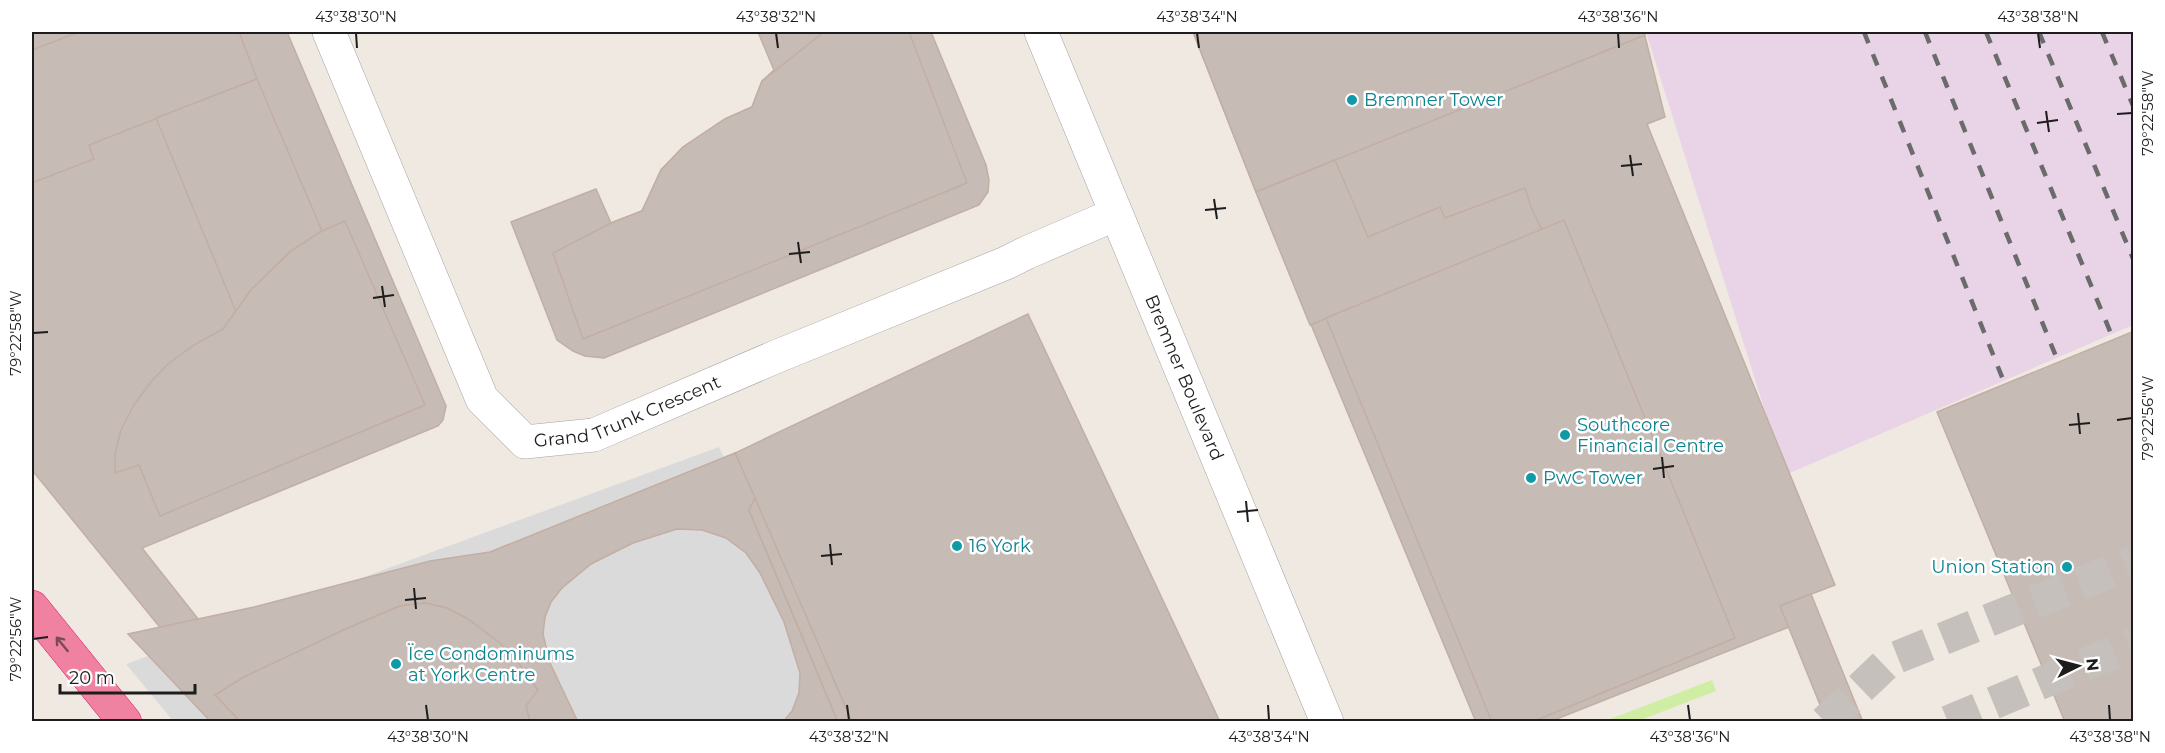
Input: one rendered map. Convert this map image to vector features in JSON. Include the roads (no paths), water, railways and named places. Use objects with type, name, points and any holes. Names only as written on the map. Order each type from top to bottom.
[{"type":"highway","points":[[32,607],[125,722]]},
{"type":"street","name":"Grand Trunk Crescent","points":[[328,32],[482,399],[525,442],[594,435],[773,358],[1006,263],[1026,252],[1116,214]]},
{"type":"street","name":"Bremner Boulevard","points":[[1041,32],[1327,722]]},
{"type":"tunnel","points":[[1825,722],[1890,660],[2134,562]]},
{"type":"tunnel","points":[[1948,722],[2134,644]]},
{"type":"railway","points":[[1864,32],[2004,382]]},
{"type":"railway","points":[[1925,32],[2057,359]]},
{"type":"railway","points":[[1986,32],[2112,336]]},
{"type":"railway","points":[[2039,32],[2134,261]]},
{"type":"railway","points":[[2102,32],[2134,108]]},
{"type":"place","name":"Bremner Tower","points":[[1352,100]]},
{"type":"place","name":"Southcore Financial Centre","points":[[1565,435]]},
{"type":"place","name":"PwC Tower","points":[[1531,478]]},
{"type":"place","name":"16 York","points":[[957,546]]},
{"type":"place","name":"Union Station","points":[[2067,567]]},
{"type":"place","name":"Ïce Condominums at York Centre","points":[[396,664]]}]
